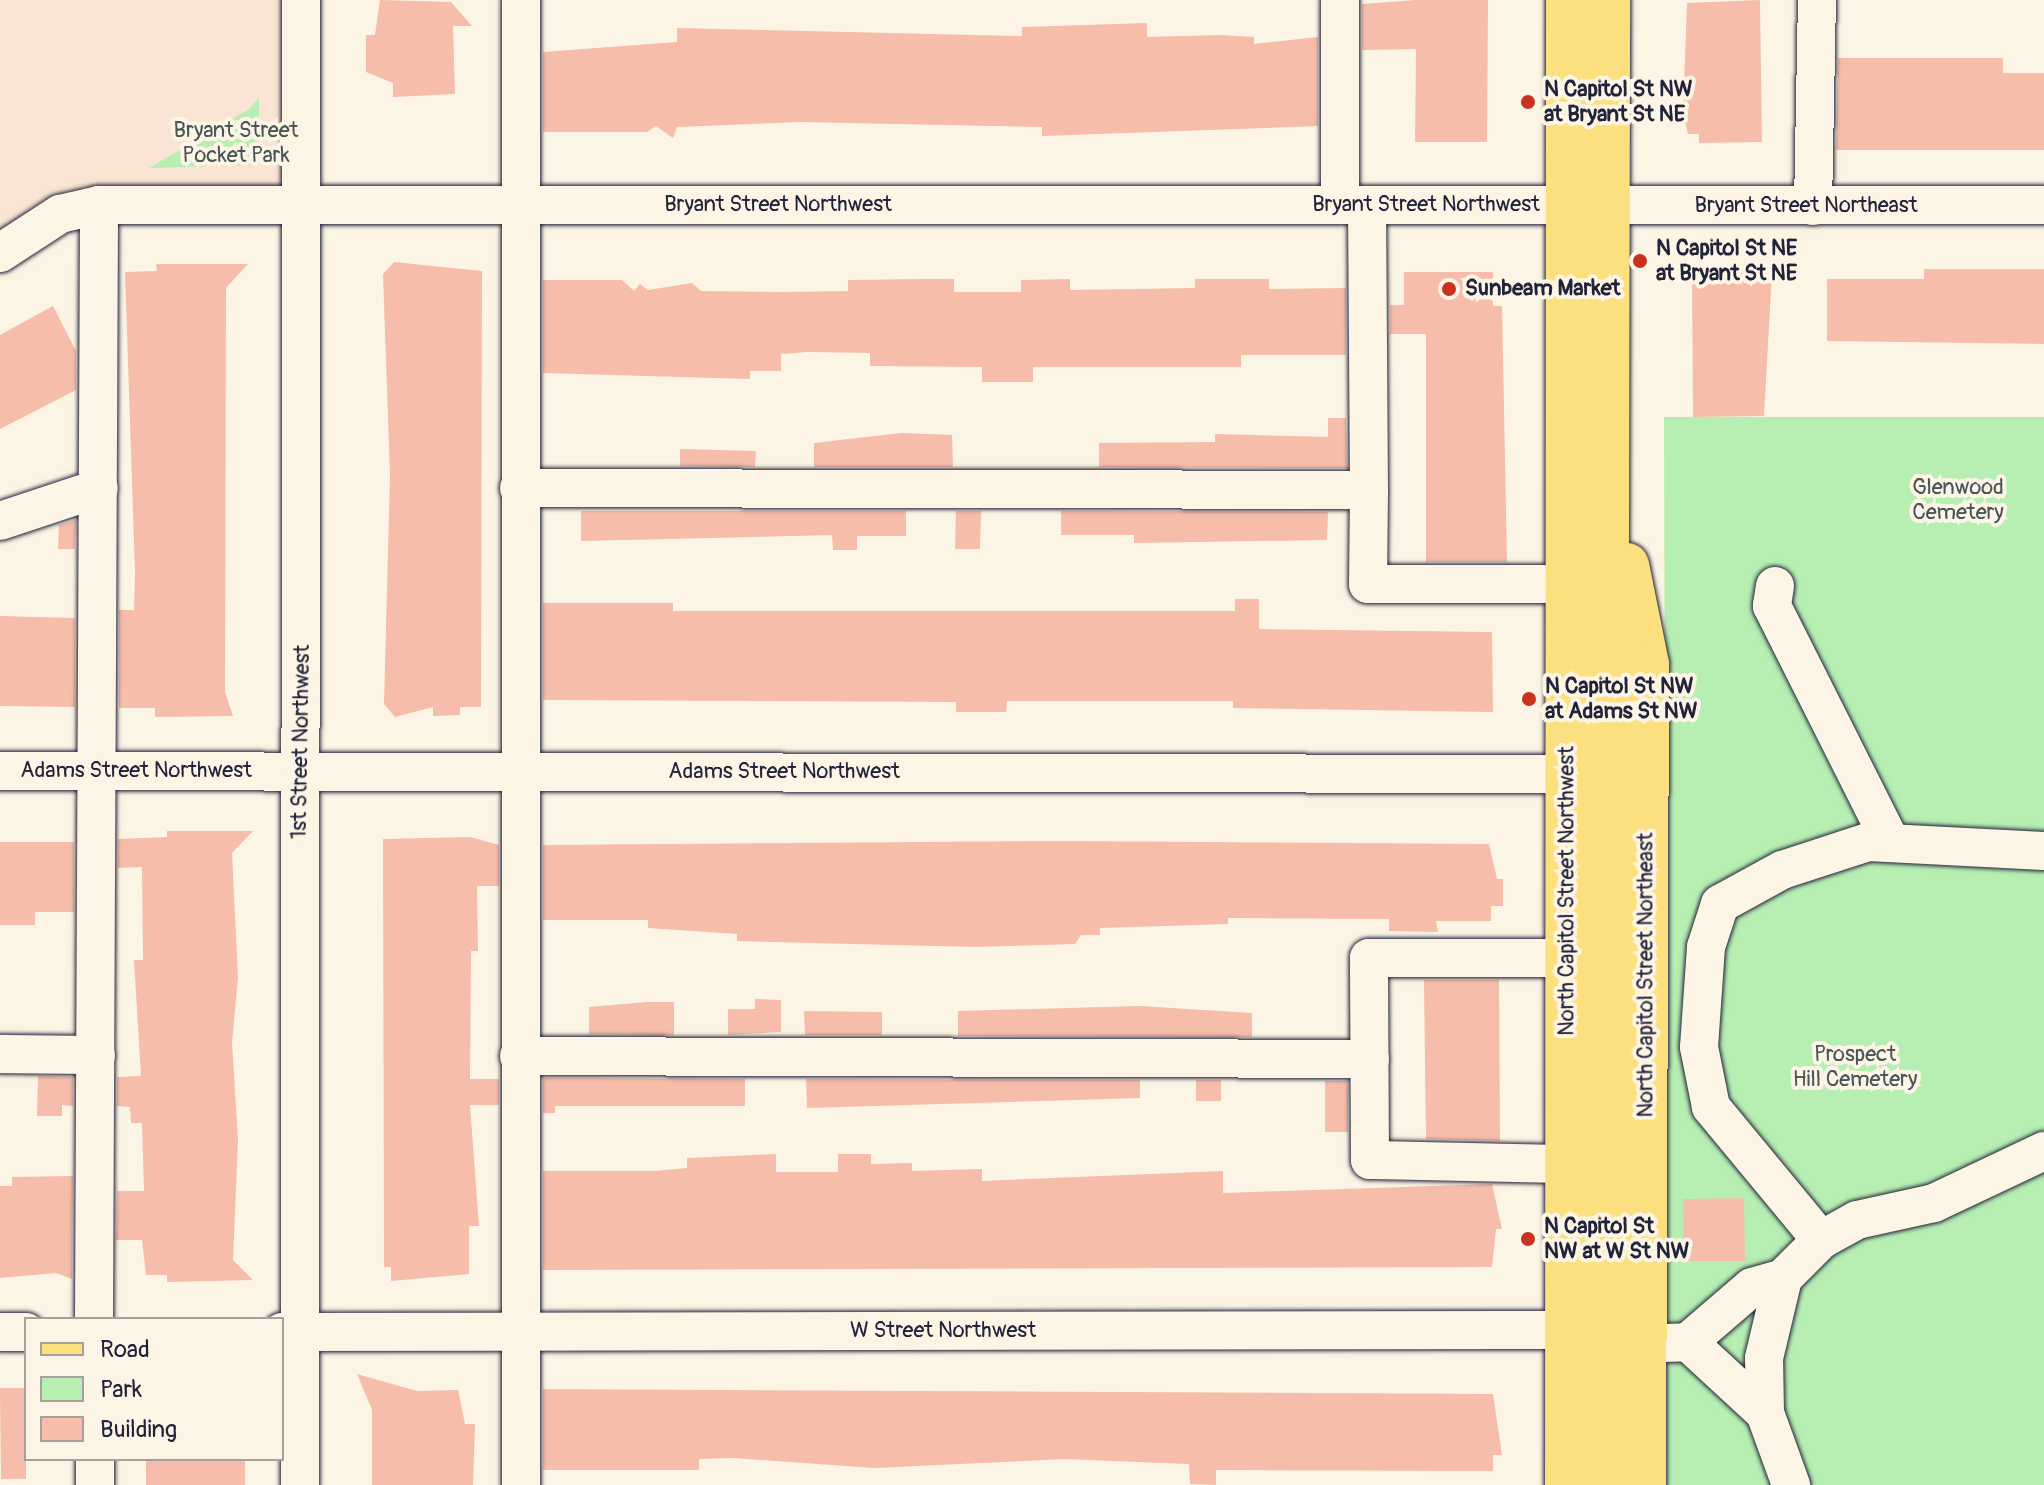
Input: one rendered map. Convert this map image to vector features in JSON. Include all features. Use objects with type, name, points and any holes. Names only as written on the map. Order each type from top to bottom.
[{"type":"main road","name":"North Capitol Street Northwest","points":[[1562,1472],[1586,1330],[1566,1164],[1567,584],[1588,206],[1568,0]]},
{"type":"main road","name":"North Capitol Street Northeast","points":[[1605,1485],[1586,1330],[1609,469],[1588,206],[1608,0]]},
{"type":"main road","name":"North Capitol Street Northeast","points":[[1609,469],[1647,664],[1667,1343],[1644,1485]]},
{"type":"street","name":"1st Street Northwest","points":[[300,1485],[291,1332],[301,771],[301,0]]},
{"type":"street","points":[[521,0],[518,772],[521,1485]]},
{"type":"street","points":[[1340,0],[1369,490],[1368,584],[1567,584]]},
{"type":"street","points":[[1813,206],[1817,0]]},
{"type":"street","name":"Bryant Street Northwest","points":[[0,253],[60,214],[99,205],[1588,206]]},
{"type":"street","points":[[94,1317],[99,205]]},
{"type":"street","name":"Bryant Street Northeast","points":[[1588,206],[2044,205]]},
{"type":"street","points":[[0,521],[99,488]]},
{"type":"street","points":[[519,488],[1369,490]]},
{"type":"street","points":[[1775,586],[1772,606],[1889,839]]},
{"type":"street","name":"Adams Street Northwest","points":[[0,771],[1568,774]]},
{"type":"street","points":[[1821,1240],[1711,1107],[1699,1047],[1706,947],[1720,904],[1734,891],[1889,839],[2044,851]]},
{"type":"street","points":[[1566,1164],[1370,1160],[1369,958],[1567,958]]},
{"type":"street","points":[[0,1054],[96,1055]]},
{"type":"street","points":[[519,1056],[1370,1059]]},
{"type":"street","points":[[1791,1485],[1778,1432],[1765,1413],[1667,1343],[1752,1287],[1783,1278],[1821,1240],[1857,1220],[1934,1203],[2044,1151]]},
{"type":"street","points":[[1765,1413],[1764,1358],[1783,1278]]},
{"type":"street","name":"W Street Northwest","points":[[291,1332],[1586,1330]]},
{"type":"street","points":[[0,1332],[24,1332]]},
{"type":"street","points":[[95,1461],[95,1485]]},
{"type":"shaded area","points":[[0,0],[302,0],[301,204],[99,205],[0,253]]},
{"type":"green space","name":"Bryant Street Pocket Park","points":[[259,98],[259,165],[149,168],[249,109]]},
{"type":"green space","name":"Prospect Hill Cemetery","points":[[1664,417],[2044,417],[2044,1485],[1667,1485]]},
{"type":"building","points":[[380,0],[451,2],[472,26],[453,26],[455,94],[393,97],[393,83],[366,72],[366,35],[375,35]]},
{"type":"building","points":[[1488,0],[1487,142],[1415,142],[1416,49],[1362,50],[1362,4]]},
{"type":"building","points":[[1760,0],[1762,142],[1699,143],[1699,134],[1688,134],[1683,113],[1687,3]]},
{"type":"building","points":[[1147,23],[1147,37],[1254,37],[1254,44],[1318,37],[1318,126],[1042,136],[1042,127],[800,122],[677,127],[673,138],[656,126],[647,132],[543,132],[543,52],[677,42],[677,28],[1022,36],[1022,27]]},
{"type":"building","points":[[1838,58],[2003,58],[2003,73],[2044,73],[2044,150],[1836,150]]},
{"type":"building","points":[[394,262],[482,271],[481,707],[460,707],[460,715],[433,716],[433,707],[395,717],[384,704],[390,475],[383,274]]},
{"type":"building","points":[[156,264],[248,264],[226,288],[225,692],[233,716],[155,717],[155,708],[119,708],[119,610],[134,610],[135,573],[125,272],[157,271]]},
{"type":"building","points":[[1924,269],[2044,269],[2044,344],[1827,341],[1827,279],[1924,279]]},
{"type":"building","points":[[1404,272],[1493,272],[1493,306],[1502,306],[1507,562],[1426,562],[1426,334],[1390,334],[1390,305],[1404,305]]},
{"type":"building","points":[[1692,272],[1772,272],[1764,416],[1693,417]]},
{"type":"building","points":[[954,279],[954,292],[1021,292],[1021,280],[1070,279],[1070,290],[1195,288],[1195,279],[1269,279],[1269,289],[1346,288],[1346,355],[1241,355],[1241,367],[1033,367],[1033,382],[982,382],[982,367],[870,366],[870,353],[781,354],[781,371],[750,371],[750,379],[543,373],[543,280],[622,280],[634,291],[640,284],[648,290],[692,283],[701,291],[781,292],[848,291],[848,280]]},
{"type":"building","points":[[53,306],[76,351],[76,390],[0,429],[0,335]]},
{"type":"building","points":[[1328,418],[1346,418],[1347,468],[1099,467],[1099,443],[1215,442],[1215,434],[1328,437]]},
{"type":"building","points":[[901,433],[952,435],[953,467],[814,467],[814,443]]},
{"type":"building","points":[[680,449],[756,451],[755,467],[680,466]]},
{"type":"building","points":[[581,511],[906,511],[906,536],[857,536],[857,550],[833,550],[832,535],[581,541]]},
{"type":"building","points":[[956,511],[981,511],[980,549],[955,549]]},
{"type":"building","points":[[1061,511],[1328,512],[1327,540],[1134,543],[1134,535],[1061,535]]},
{"type":"building","points":[[76,520],[75,549],[58,549],[59,525]]},
{"type":"building","points":[[1235,599],[1259,599],[1259,629],[1492,632],[1493,712],[1233,708],[1233,701],[1007,701],[1006,712],[956,712],[956,702],[543,700],[543,603],[673,603],[673,611],[1235,611]]},
{"type":"building","points":[[0,616],[75,618],[75,707],[0,706]]},
{"type":"building","points":[[167,831],[253,831],[232,853],[238,978],[232,1042],[238,1140],[233,1260],[253,1280],[167,1282],[167,1275],[146,1275],[142,1240],[116,1240],[117,1191],[144,1191],[142,1123],[131,1123],[130,1107],[117,1106],[117,1077],[141,1076],[134,960],[143,960],[142,867],[118,868],[118,839],[167,837]]},
{"type":"building","points":[[470,837],[499,845],[499,886],[477,886],[478,951],[471,951],[470,1079],[499,1079],[499,1105],[470,1105],[479,1226],[469,1226],[469,1274],[391,1281],[391,1267],[384,1267],[383,839]]},
{"type":"building","points":[[1056,841],[1489,844],[1497,879],[1503,879],[1503,906],[1491,906],[1491,921],[1436,921],[1438,932],[1389,931],[1389,919],[1228,918],[1228,924],[1100,928],[1100,935],[1081,935],[1075,944],[976,947],[737,941],[737,934],[648,928],[648,920],[543,920],[543,845]]},
{"type":"building","points":[[0,842],[74,842],[74,912],[35,912],[35,925],[0,925]]},
{"type":"building","points":[[1424,980],[1499,980],[1500,1141],[1426,1139]]},
{"type":"building","points":[[755,999],[781,1000],[781,1032],[728,1035],[728,1009],[755,1009]]},
{"type":"building","points":[[674,1002],[674,1035],[589,1034],[589,1007]]},
{"type":"building","points":[[1139,1006],[1252,1013],[1252,1037],[958,1036],[958,1011]]},
{"type":"building","points":[[804,1011],[882,1012],[882,1035],[805,1035]]},
{"type":"building","points":[[38,1076],[73,1077],[73,1106],[62,1105],[62,1116],[37,1116]]},
{"type":"building","points":[[543,1078],[745,1079],[745,1106],[555,1106],[555,1113],[543,1113]]},
{"type":"building","points":[[806,1079],[1140,1080],[1140,1098],[807,1108]]},
{"type":"building","points":[[1196,1080],[1221,1080],[1221,1101],[1196,1101]]},
{"type":"building","points":[[1325,1081],[1348,1081],[1348,1132],[1325,1132]]},
{"type":"building","points":[[776,1154],[776,1172],[838,1172],[838,1154],[871,1154],[871,1164],[912,1163],[912,1171],[982,1169],[982,1181],[1223,1171],[1223,1193],[1492,1184],[1502,1229],[1496,1229],[1492,1267],[543,1270],[543,1171],[655,1171],[687,1168],[687,1158]]},
{"type":"building","points":[[73,1176],[72,1279],[56,1273],[0,1278],[0,1186],[12,1186],[12,1177]]},
{"type":"building","points":[[1744,1198],[1745,1261],[1684,1261],[1683,1199]]},
{"type":"building","points":[[357,1374],[417,1391],[458,1390],[465,1424],[475,1424],[473,1485],[372,1485],[372,1410]]},
{"type":"building","points":[[0,1388],[24,1388],[26,1479],[1,1479]]},
{"type":"building","points":[[543,1389],[1493,1394],[1502,1455],[1493,1455],[1493,1471],[1216,1470],[1216,1485],[1190,1484],[1189,1464],[1064,1459],[874,1468],[733,1458],[699,1459],[699,1470],[543,1470]]},
{"type":"building","points":[[146,1461],[245,1461],[245,1485],[146,1485]]},
{"type":"place","name":"N Capitol St NW at Bryant St NE","points":[[1528,102]]},
{"type":"place","name":"N Capitol St NE at Bryant St NE","points":[[1640,261]]},
{"type":"place","name":"Sunbeam Market","points":[[1449,289]]},
{"type":"place","name":"N Capitol St NW at Adams St NW","points":[[1529,699]]},
{"type":"place","name":"N Capitol St NW at W St NW","points":[[1528,1239]]},
{"type":"park label","name":"Glenwood Cemetery","points":[[1958,500]]}]
